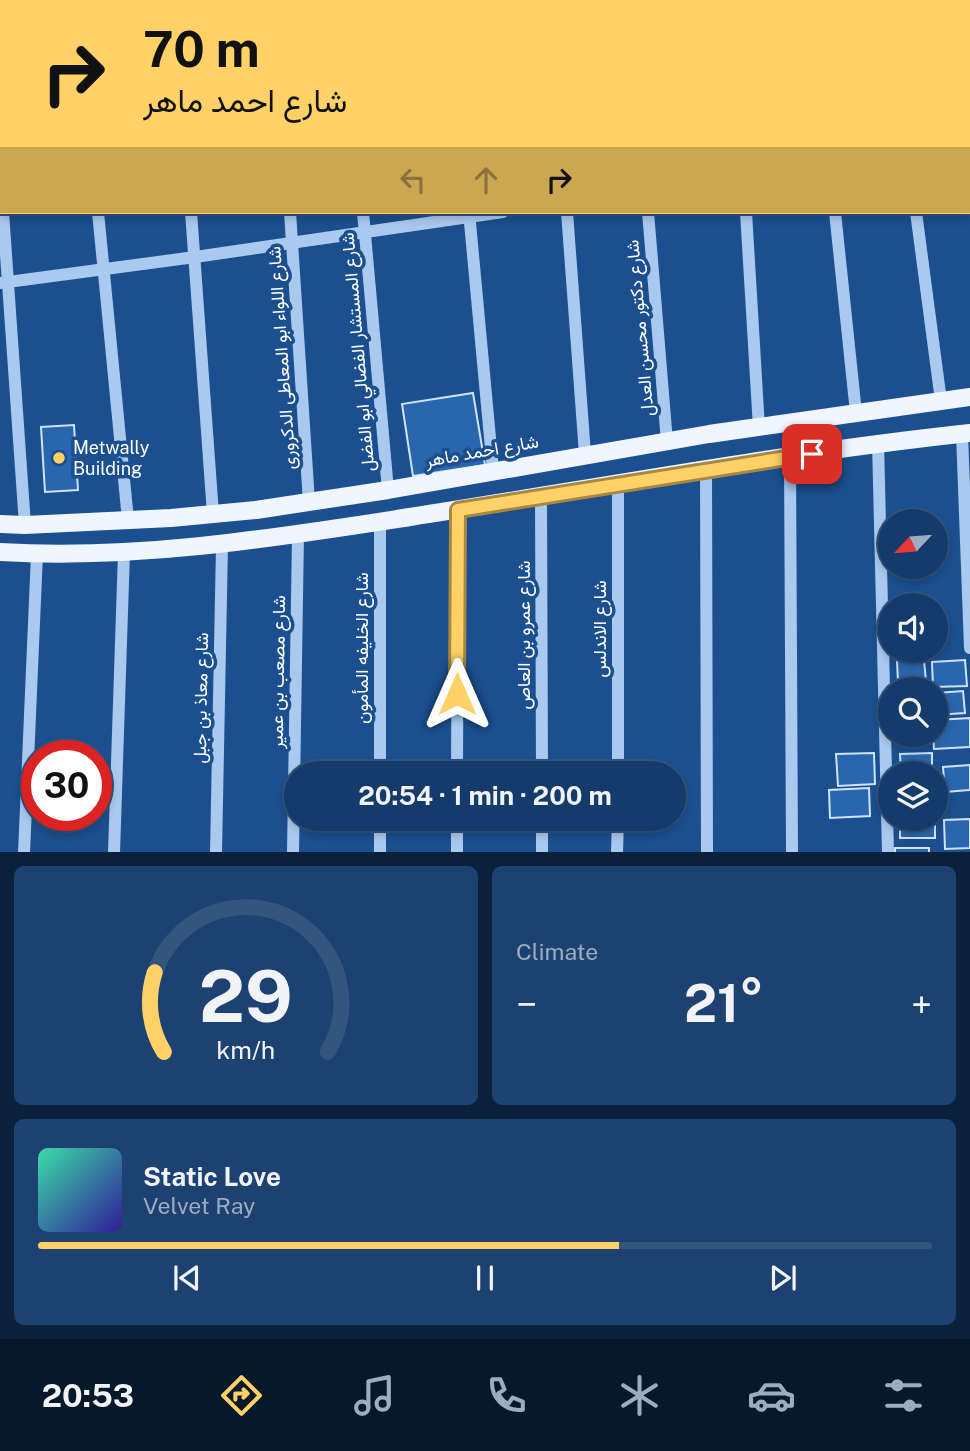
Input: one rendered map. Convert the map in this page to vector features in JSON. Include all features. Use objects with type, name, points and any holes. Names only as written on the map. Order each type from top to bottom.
[{"type":"main road","name":"شارع احمد ماهر","points":[[0,524],[128,520],[256,510],[388,490],[585,454],[970,397]]},
{"type":"main road","points":[[0,552],[124,552],[222,545],[618,485],[878,442],[966,434]]},
{"type":"main road","points":[[256,510],[259,540]]},
{"type":"street","points":[[3,214],[5,283],[25,525]]},
{"type":"street","points":[[98,214],[128,520]]},
{"type":"street","points":[[191,214],[213,514]]},
{"type":"street","name":"شارع اللواء ابو المعاطى الدكرورى","points":[[290,214],[309,502]]},
{"type":"street","name":"شارع المستشار الفضالي ابو الفضل","points":[[363,214],[388,490]]},
{"type":"street","points":[[566,214],[585,454]]},
{"type":"street","name":"شارع دكتور محسن العدل","points":[[648,214],[667,442]]},
{"type":"street","points":[[746,214],[759,428]]},
{"type":"street","points":[[835,214],[856,413]]},
{"type":"street","points":[[916,214],[941,401]]},
{"type":"street","points":[[5,283],[470,215],[492,470]]},
{"type":"street","points":[[966,434],[970,648]]},
{"type":"street","points":[[878,442],[888,852]]},
{"type":"street","points":[[790,457],[792,852]]},
{"type":"street","points":[[706,471],[707,852]]},
{"type":"street","name":"شارع الاندلس","points":[[618,485],[618,761]]},
{"type":"street","name":"شارع عمرو بن العاص","points":[[541,497],[542,761]]},
{"type":"street","points":[[457,761],[458,510]]},
{"type":"street","name":"شارع الخليفه المأمون","points":[[380,522],[380,761]]},
{"type":"street","name":"شارع مصعب بن عمير","points":[[293,852],[298,535]]},
{"type":"street","name":"شارع معاذ بن جبل","points":[[216,852],[222,545]]},
{"type":"street","points":[[114,852],[124,552]]},
{"type":"street","points":[[24,852],[37,554]]},
{"type":"street","points":[[380,831],[380,852]]},
{"type":"street","points":[[457,831],[457,852]]},
{"type":"street","points":[[542,831],[542,852]]},
{"type":"street","points":[[617,852],[618,831]]},
{"type":"building","points":[[473,393],[485,465],[413,476],[402,404]]},
{"type":"building","name":"Metwally Building","points":[[74,425],[78,490],[45,492],[41,427]]},
{"type":"building","points":[[965,660],[967,686],[948,687],[948,677],[933,677],[932,663]]},
{"type":"building","points":[[897,663],[924,663],[926,677],[898,677]]},
{"type":"building","points":[[963,691],[965,713],[948,714],[948,692]]},
{"type":"building","points":[[970,718],[970,747],[934,749],[948,747],[948,719]]},
{"type":"building","points":[[874,753],[875,784],[838,786],[836,754]]},
{"type":"building","points":[[932,753],[932,761],[900,761],[900,754]]},
{"type":"building","points":[[970,765],[970,790],[948,792],[948,767]]},
{"type":"building","points":[[869,788],[870,816],[830,818],[829,790]]},
{"type":"building","points":[[970,819],[970,848],[945,849],[944,831],[948,831],[948,820]]},
{"type":"building","points":[[900,831],[935,831],[935,838],[900,838]]},
{"type":"building","points":[[895,848],[929,848],[929,852],[895,852]]},
{"type":"place","name":"Metwally Building","points":[[59,458]]},
{"type":"route","points":[[457,694],[458,510],[812,454]]}]
